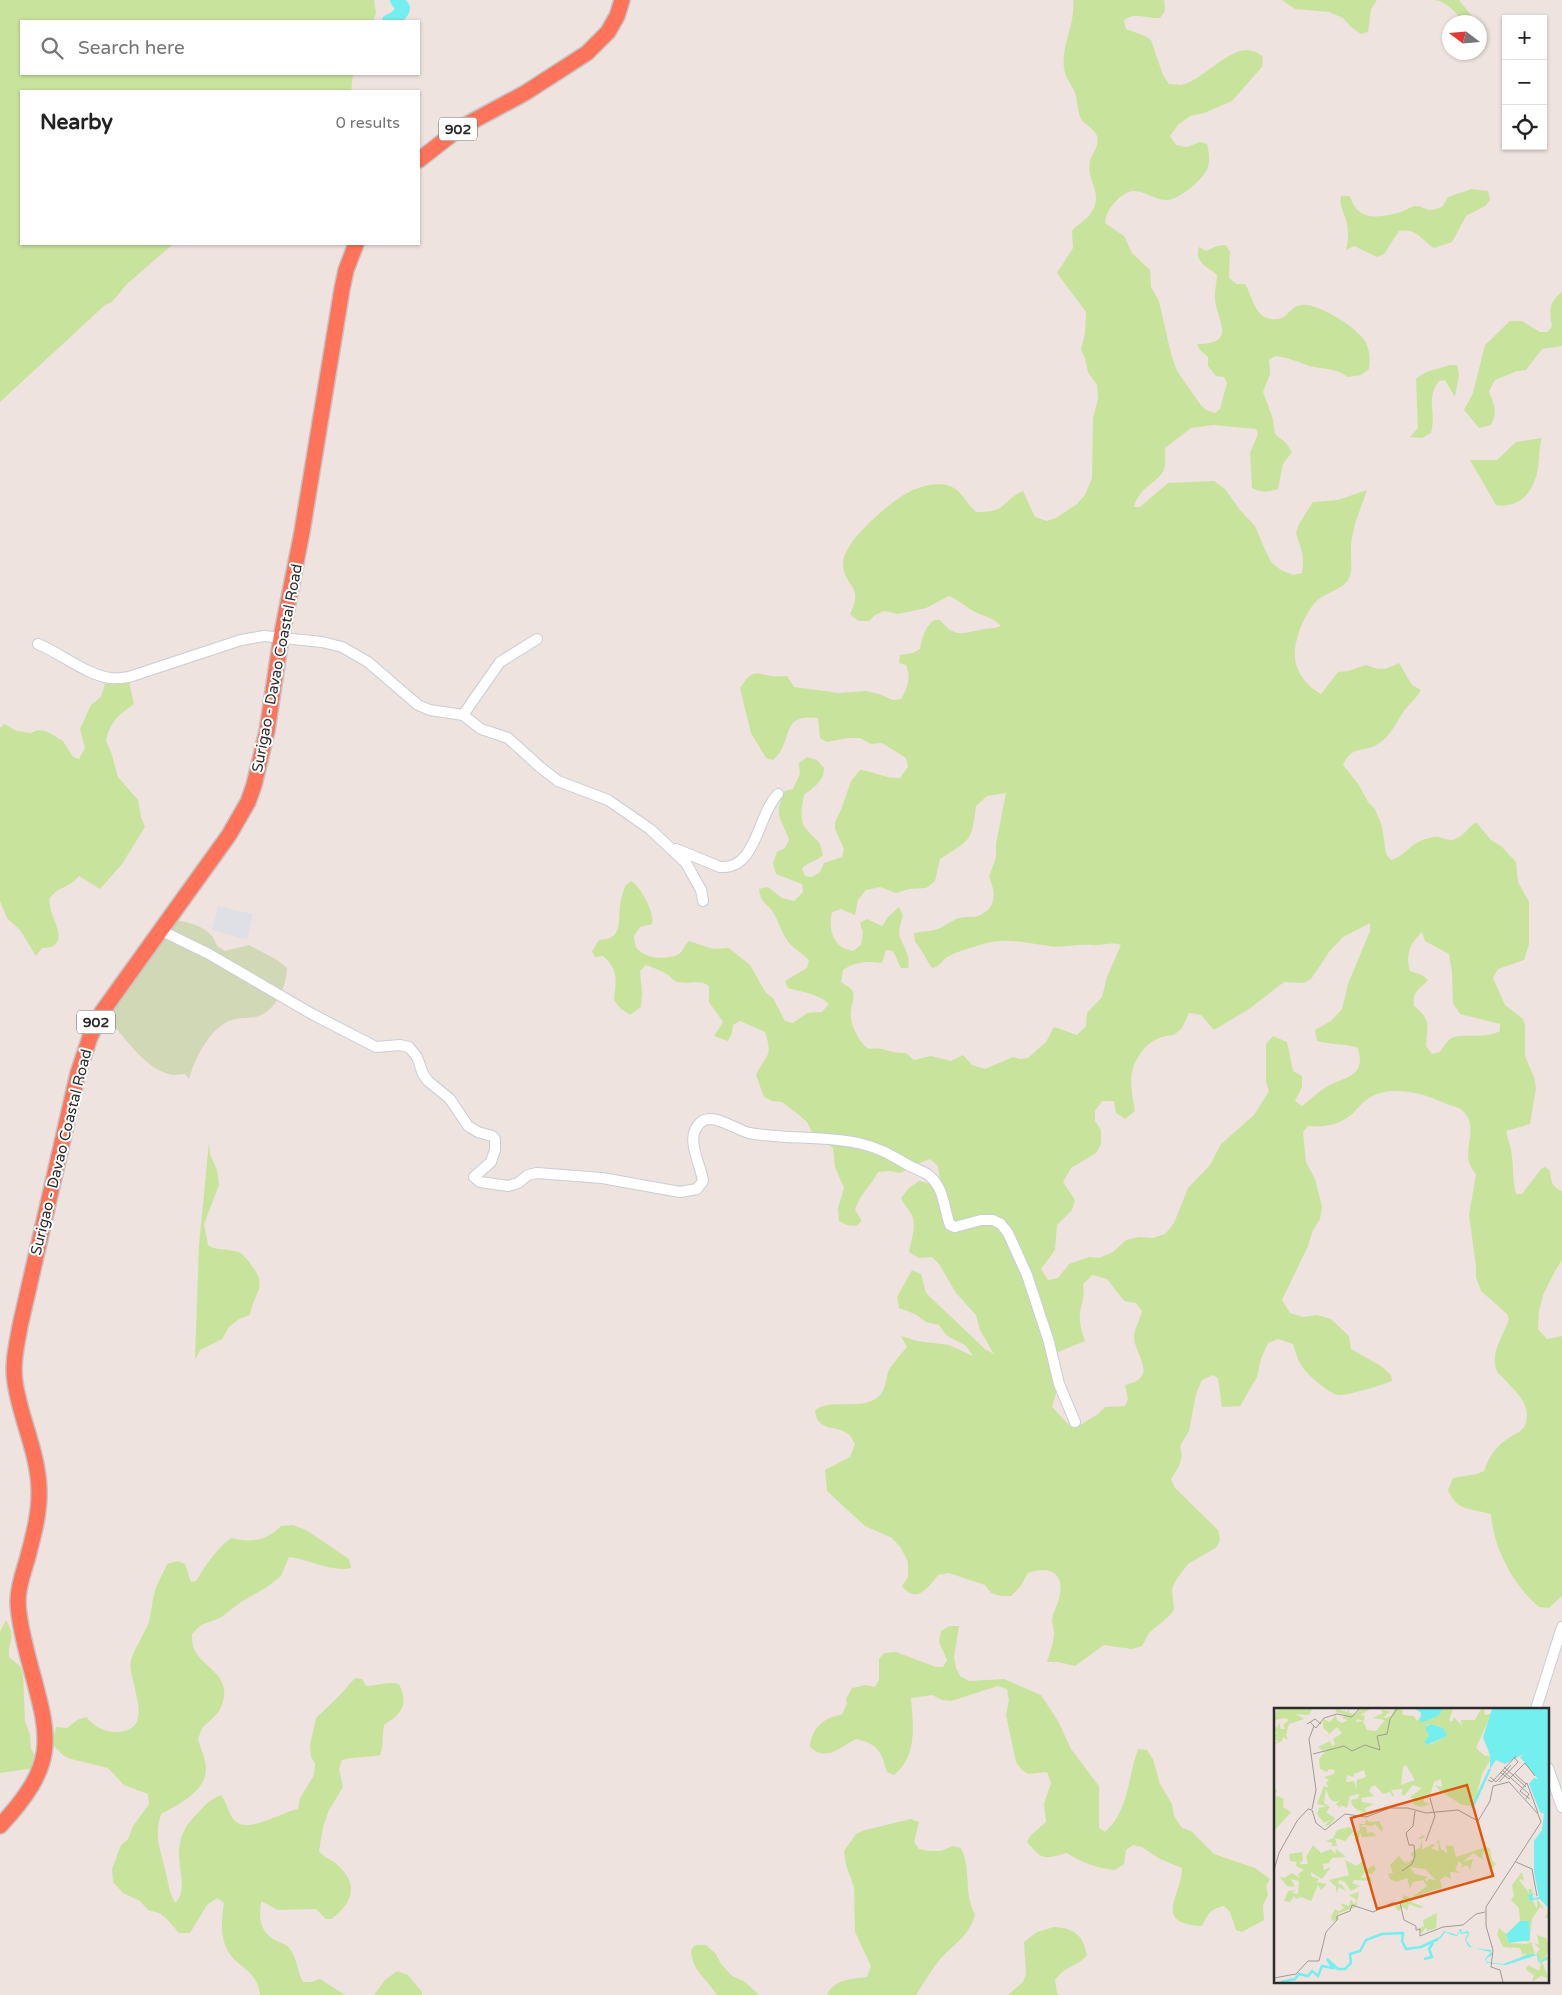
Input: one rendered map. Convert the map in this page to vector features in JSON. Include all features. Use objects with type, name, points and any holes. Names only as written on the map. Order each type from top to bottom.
[{"type":"highway","name":"902","points":[[420,159],[460,128],[525,93],[595,47],[612,25],[622,0]]},
{"type":"highway","name":"Surigao - Davao Coastal Road","points":[[0,1826],[30,1790],[42,1768],[46,1747],[43,1716],[22,1631],[18,1601],[20,1585],[35,1526],[39,1499],[35,1464],[15,1381],[15,1353],[20,1326],[84,1053],[102,1012],[229,835],[248,802],[260,765],[304,522],[342,289],[346,270],[356,245]]},
{"type":"street","points":[[38,644],[96,674],[116,679],[151,670],[241,640],[264,636],[329,643],[342,647],[368,662],[418,705],[430,710],[463,715],[481,729],[512,740],[540,767],[558,781],[618,805],[670,846],[682,859],[693,874],[701,890],[703,901]]},
{"type":"street","points":[[463,715],[500,662],[537,639]]},
{"type":"street","points":[[670,846],[713,865],[732,867],[745,858],[765,812],[778,794]]},
{"type":"street","points":[[160,930],[209,954],[312,1014],[380,1048],[400,1045],[409,1048],[417,1057],[423,1074],[428,1081],[450,1099],[468,1126],[495,1139],[495,1150],[491,1162],[474,1177],[480,1182],[508,1186],[518,1183],[528,1175],[537,1173],[602,1178],[668,1190],[691,1192],[697,1189],[703,1181],[695,1151],[694,1135],[698,1124],[707,1119],[719,1121],[746,1132],[768,1136],[806,1136],[832,1139],[861,1144],[892,1154],[928,1175],[934,1181],[944,1200],[950,1225],[955,1227],[981,1220],[993,1220],[1001,1224],[1008,1233],[1027,1275],[1049,1342],[1059,1384],[1075,1422]]},
{"type":"street","points":[[1536,1708],[1562,1627]]},
{"type":"street","points":[[1550,1774],[1562,1807]]},
{"type":"shaded area","points":[[218,906],[253,914],[247,940],[212,930]]},
{"type":"green space","points":[[0,0],[374,0],[376,13],[373,20],[20,20],[20,75],[353,75],[351,90],[20,90],[20,245],[172,245],[127,284],[112,302],[105,305],[0,402]]},
{"type":"green space","points":[[1073,0],[1164,0],[1165,11],[1160,18],[1133,16],[1124,20],[1126,29],[1151,40],[1163,75],[1169,84],[1181,85],[1191,82],[1232,54],[1253,51],[1263,57],[1262,67],[1232,101],[1204,113],[1190,116],[1178,125],[1170,136],[1176,145],[1187,147],[1200,142],[1207,144],[1209,161],[1206,172],[1202,177],[1172,199],[1160,199],[1137,191],[1124,194],[1109,210],[1105,223],[1124,236],[1132,253],[1150,270],[1151,287],[1159,301],[1171,354],[1177,371],[1200,404],[1206,410],[1215,413],[1220,409],[1227,383],[1224,377],[1216,376],[1208,366],[1208,357],[1200,350],[1197,344],[1218,340],[1222,329],[1215,299],[1217,275],[1200,261],[1198,257],[1199,247],[1206,251],[1217,246],[1226,245],[1230,252],[1229,278],[1237,284],[1245,284],[1256,308],[1263,316],[1279,319],[1296,307],[1308,305],[1327,312],[1347,324],[1366,343],[1370,359],[1369,369],[1361,375],[1348,377],[1334,370],[1310,366],[1284,357],[1275,356],[1269,360],[1270,374],[1263,392],[1273,419],[1275,434],[1286,443],[1292,452],[1283,464],[1278,489],[1265,492],[1252,488],[1250,453],[1258,434],[1256,429],[1213,425],[1191,428],[1165,448],[1165,464],[1162,474],[1145,489],[1134,507],[1140,507],[1168,483],[1214,481],[1225,489],[1240,510],[1255,526],[1272,563],[1281,570],[1293,575],[1302,573],[1303,567],[1302,552],[1296,533],[1299,524],[1313,502],[1338,500],[1367,490],[1352,537],[1350,577],[1343,586],[1319,599],[1314,604],[1309,610],[1298,634],[1295,658],[1300,674],[1312,688],[1321,694],[1338,672],[1366,665],[1383,669],[1399,663],[1412,685],[1421,690],[1385,739],[1375,746],[1355,751],[1347,758],[1343,765],[1359,785],[1368,802],[1375,809],[1382,826],[1386,854],[1391,860],[1416,843],[1432,837],[1455,839],[1476,822],[1491,840],[1501,846],[1516,862],[1518,882],[1529,902],[1529,944],[1524,960],[1498,969],[1493,978],[1505,1005],[1523,1019],[1525,1026],[1525,1056],[1534,1077],[1536,1088],[1530,1124],[1506,1131],[1511,1147],[1516,1194],[1522,1194],[1541,1169],[1545,1167],[1550,1171],[1554,1186],[1562,1191],[1562,1260],[1543,1295],[1539,1311],[1538,1329],[1547,1339],[1562,1336],[1562,1596],[1549,1608],[1539,1607],[1513,1577],[1500,1553],[1491,1514],[1460,1506],[1448,1490],[1453,1478],[1484,1471],[1498,1446],[1523,1429],[1527,1416],[1521,1399],[1498,1373],[1495,1365],[1496,1351],[1509,1319],[1507,1314],[1481,1291],[1476,1277],[1469,1215],[1476,1174],[1471,1167],[1468,1152],[1470,1123],[1462,1110],[1427,1096],[1408,1092],[1388,1091],[1368,1099],[1341,1122],[1325,1126],[1308,1126],[1303,1132],[1306,1162],[1315,1179],[1322,1207],[1320,1219],[1313,1230],[1308,1246],[1282,1300],[1290,1313],[1303,1317],[1317,1315],[1331,1319],[1349,1336],[1351,1349],[1381,1366],[1391,1375],[1392,1381],[1349,1394],[1334,1394],[1310,1376],[1304,1369],[1293,1344],[1278,1339],[1268,1343],[1261,1359],[1257,1377],[1240,1406],[1222,1407],[1218,1378],[1213,1375],[1202,1380],[1196,1394],[1189,1431],[1180,1446],[1182,1456],[1179,1466],[1171,1479],[1175,1488],[1218,1530],[1220,1539],[1217,1547],[1188,1564],[1172,1589],[1174,1610],[1149,1633],[1142,1646],[1132,1649],[1104,1645],[1075,1666],[1058,1662],[1047,1662],[1054,1636],[1052,1621],[1061,1586],[1057,1575],[1053,1572],[1042,1570],[1028,1573],[1020,1587],[1011,1596],[1001,1596],[991,1593],[985,1585],[949,1573],[938,1575],[922,1592],[912,1594],[902,1586],[908,1577],[908,1562],[901,1548],[892,1538],[865,1526],[827,1491],[825,1470],[850,1457],[855,1444],[849,1435],[843,1431],[828,1427],[819,1422],[815,1410],[830,1405],[863,1403],[878,1397],[883,1391],[890,1368],[907,1347],[901,1336],[917,1341],[949,1345],[973,1356],[966,1346],[946,1335],[939,1325],[926,1322],[915,1314],[899,1308],[897,1297],[912,1270],[921,1274],[926,1293],[986,1350],[994,1354],[980,1330],[976,1315],[956,1293],[939,1264],[932,1257],[919,1258],[909,1252],[914,1221],[901,1198],[909,1188],[919,1181],[936,1185],[940,1180],[938,1166],[930,1159],[901,1173],[878,1172],[859,1200],[855,1210],[862,1221],[856,1226],[847,1225],[839,1221],[838,1208],[844,1188],[835,1167],[833,1148],[822,1140],[816,1140],[807,1122],[782,1102],[772,1101],[764,1097],[756,1075],[768,1052],[769,1047],[765,1032],[740,1021],[733,1025],[728,1041],[714,1036],[723,1022],[709,1002],[709,986],[701,982],[676,982],[663,972],[646,965],[640,971],[641,1007],[630,1015],[620,1008],[614,1000],[616,981],[612,966],[603,956],[595,957],[592,951],[599,940],[612,937],[616,933],[625,886],[631,881],[643,894],[651,913],[652,924],[640,927],[634,936],[636,947],[644,954],[660,958],[672,957],[681,953],[689,941],[713,949],[729,948],[750,965],[766,993],[773,998],[785,1021],[793,1023],[807,1013],[822,1012],[829,1004],[815,995],[788,988],[785,981],[807,968],[809,960],[787,940],[773,912],[762,900],[760,894],[759,889],[768,887],[782,898],[794,901],[803,892],[802,884],[776,874],[773,863],[777,852],[785,848],[789,840],[779,816],[781,799],[785,791],[793,789],[800,774],[799,763],[807,757],[817,760],[824,768],[824,773],[818,783],[804,795],[802,813],[802,821],[806,829],[819,842],[823,855],[802,868],[805,876],[812,877],[820,872],[824,863],[842,857],[844,849],[835,829],[835,822],[851,781],[860,770],[900,778],[908,767],[906,758],[882,743],[871,744],[860,738],[827,742],[820,738],[818,718],[805,718],[797,720],[792,724],[780,753],[773,760],[766,758],[751,733],[740,688],[747,678],[753,674],[760,674],[787,676],[794,687],[839,693],[866,691],[893,700],[901,699],[907,687],[908,669],[906,665],[899,663],[900,655],[913,653],[920,649],[924,633],[934,620],[940,620],[951,630],[961,633],[1001,626],[993,619],[977,613],[949,596],[926,608],[898,614],[884,611],[875,615],[869,621],[858,621],[850,614],[855,597],[852,586],[844,571],[845,555],[866,526],[894,501],[907,493],[929,485],[946,485],[956,489],[976,512],[982,512],[1000,508],[1023,491],[1035,517],[1047,521],[1056,518],[1077,504],[1085,495],[1092,478],[1093,418],[1098,399],[1097,385],[1088,372],[1081,350],[1085,333],[1086,312],[1057,273],[1073,248],[1072,231],[1089,216],[1095,206],[1096,199],[1089,168],[1098,140],[1094,131],[1081,119],[1075,93],[1064,68],[1065,51]],"holes":[[[1006,793],[996,844],[996,857],[989,877],[994,894],[992,905],[978,916],[959,918],[937,929],[914,933],[915,942],[932,968],[939,965],[950,955],[992,942],[1016,941],[1054,946],[1118,944],[1121,945],[1107,977],[1102,997],[1087,1013],[1086,1026],[1077,1035],[1054,1027],[1046,1042],[1028,1058],[1020,1059],[1013,1057],[985,1069],[972,1065],[963,1055],[951,1061],[931,1056],[914,1060],[906,1053],[878,1048],[869,1049],[858,1038],[853,1027],[851,1016],[853,992],[841,982],[843,970],[862,962],[882,963],[886,950],[893,951],[901,968],[908,968],[908,957],[899,934],[903,915],[899,907],[888,917],[882,926],[867,919],[860,923],[863,933],[861,945],[853,951],[841,946],[834,937],[831,925],[832,912],[841,909],[855,915],[858,900],[866,890],[880,887],[896,893],[909,889],[926,888],[935,881],[940,859],[963,844],[967,839],[973,827],[976,806],[987,796]],[[1370,923],[1370,931],[1348,984],[1342,1009],[1331,1021],[1315,1030],[1317,1041],[1358,1048],[1360,1058],[1357,1070],[1348,1077],[1325,1088],[1302,1106],[1295,1101],[1302,1087],[1302,1076],[1293,1071],[1287,1042],[1273,1036],[1266,1044],[1266,1082],[1269,1091],[1254,1115],[1221,1144],[1210,1165],[1188,1188],[1174,1223],[1165,1234],[1153,1238],[1139,1237],[1126,1240],[1113,1252],[1099,1258],[1089,1257],[1069,1264],[1058,1278],[1048,1280],[1041,1269],[1055,1250],[1057,1225],[1072,1210],[1075,1200],[1063,1182],[1071,1168],[1096,1153],[1101,1144],[1101,1130],[1095,1121],[1095,1111],[1102,1101],[1114,1101],[1116,1113],[1125,1119],[1135,1111],[1131,1086],[1132,1072],[1134,1064],[1144,1049],[1157,1039],[1174,1035],[1182,1028],[1189,1013],[1201,1015],[1214,1030],[1249,1009],[1284,982],[1304,983],[1311,979],[1329,952],[1343,937]],[[1422,932],[1425,941],[1449,954],[1453,1003],[1460,1014],[1500,1024],[1500,1031],[1487,1035],[1454,1037],[1449,1040],[1440,1052],[1432,1054],[1426,1046],[1426,1019],[1414,1006],[1415,994],[1428,980],[1422,975],[1410,971],[1408,959],[1408,954]],[[1092,1275],[1107,1279],[1124,1301],[1136,1303],[1142,1311],[1134,1338],[1143,1366],[1143,1372],[1141,1377],[1125,1385],[1128,1399],[1125,1406],[1105,1407],[1098,1414],[1080,1425],[1071,1427],[1052,1407],[1056,1394],[1054,1359],[1058,1352],[1085,1341],[1080,1317],[1083,1284]]]},
{"type":"green space","points":[[1282,0],[1377,0],[1371,9],[1368,32],[1361,34],[1343,18],[1329,12],[1295,9]]},
{"type":"green space","points":[[1434,0],[1459,0],[1471,15],[1458,15],[1447,5]]},
{"type":"green space","points":[[1472,189],[1488,191],[1490,200],[1485,206],[1466,216],[1452,242],[1434,248],[1418,235],[1405,230],[1399,231],[1384,254],[1377,257],[1354,246],[1346,250],[1348,231],[1342,210],[1341,196],[1350,196],[1353,204],[1363,214],[1385,216],[1415,206],[1430,210],[1442,207],[1448,197]]},
{"type":"green space","points":[[1562,292],[1562,346],[1542,349],[1526,370],[1517,371],[1495,380],[1489,391],[1494,408],[1493,420],[1491,425],[1479,428],[1464,410],[1473,393],[1485,345],[1510,321],[1522,321],[1540,332],[1548,332],[1552,326],[1550,311],[1552,303]]},
{"type":"green space","points":[[1449,365],[1457,365],[1459,375],[1455,397],[1445,380],[1439,381],[1433,394],[1431,433],[1422,438],[1410,437],[1418,428],[1416,379],[1428,371]]},
{"type":"green space","points":[[1542,438],[1535,481],[1528,493],[1511,505],[1496,505],[1470,460],[1497,460],[1516,442]]},
{"type":"green space","points":[[129,682],[134,704],[124,711],[112,724],[106,741],[118,777],[138,800],[145,827],[122,864],[100,889],[79,876],[49,899],[59,935],[58,940],[56,944],[50,947],[42,948],[36,956],[20,930],[7,918],[0,901],[0,728],[4,724],[17,731],[31,733],[38,730],[46,731],[63,741],[73,757],[79,759],[85,748],[80,729],[91,705],[101,697],[105,684]]},
{"type":"green space","points":[[169,918],[204,929],[210,933],[217,946],[225,951],[249,945],[277,960],[287,968],[283,989],[271,1008],[259,1016],[227,1022],[216,1030],[201,1049],[189,1079],[185,1074],[171,1075],[150,1064],[141,1057],[103,1013]]},
{"type":"green space","points":[[209,1142],[210,1154],[217,1170],[219,1185],[204,1224],[208,1245],[214,1248],[239,1252],[255,1270],[260,1283],[250,1315],[239,1319],[229,1327],[222,1339],[200,1350],[195,1360],[199,1245]]},
{"type":"green space","points":[[293,1525],[306,1530],[349,1559],[351,1568],[337,1569],[289,1557],[281,1576],[220,1618],[201,1625],[192,1634],[193,1645],[197,1654],[220,1679],[224,1686],[224,1696],[221,1707],[203,1727],[198,1738],[206,1765],[205,1777],[196,1791],[161,1814],[158,1842],[170,1891],[175,1903],[179,1897],[182,1883],[179,1851],[182,1835],[188,1824],[205,1805],[221,1795],[234,1820],[240,1824],[247,1825],[298,1809],[300,1798],[314,1775],[315,1763],[311,1757],[310,1745],[316,1718],[355,1678],[362,1679],[366,1686],[390,1683],[399,1684],[403,1697],[402,1708],[395,1717],[384,1725],[380,1755],[342,1760],[339,1769],[343,1787],[329,1810],[323,1827],[319,1851],[342,1869],[347,1877],[351,1891],[346,1905],[332,1919],[326,1919],[316,1909],[278,1910],[261,1901],[261,1924],[271,1937],[289,1947],[303,1982],[320,1979],[345,1995],[260,1995],[254,1978],[229,1953],[223,1940],[222,1918],[224,1903],[217,1898],[207,1905],[190,1933],[179,1933],[159,1913],[148,1910],[140,1901],[123,1893],[113,1882],[112,1869],[121,1845],[128,1839],[133,1826],[149,1804],[148,1794],[124,1785],[108,1768],[64,1756],[52,1744],[56,1727],[67,1728],[77,1720],[86,1717],[101,1729],[114,1732],[131,1729],[137,1722],[139,1713],[138,1702],[131,1660],[149,1622],[155,1590],[167,1564],[178,1561],[185,1564],[191,1582],[196,1581],[216,1552],[231,1538],[258,1540],[270,1535],[281,1526]]},
{"type":"green space","points":[[6,1620],[12,1635],[9,1657],[20,1666],[23,1675],[25,1721],[30,1735],[31,1749],[37,1759],[34,1768],[0,1773],[0,1632]]},
{"type":"green space","points":[[950,1626],[959,1626],[954,1657],[960,1676],[969,1681],[1004,1679],[1041,1695],[1058,1721],[1071,1749],[1099,1786],[1099,1828],[1105,1832],[1113,1824],[1127,1793],[1138,1749],[1147,1750],[1153,1759],[1160,1784],[1172,1804],[1174,1816],[1182,1828],[1191,1831],[1214,1854],[1255,1868],[1270,1879],[1266,1886],[1268,1895],[1263,1905],[1264,1920],[1242,1932],[1236,1930],[1230,1912],[1224,1906],[1210,1913],[1202,1926],[1186,1924],[1177,1920],[1173,1914],[1173,1906],[1182,1868],[1160,1859],[1142,1847],[1133,1845],[1126,1850],[1124,1864],[1115,1870],[1090,1864],[1067,1853],[1044,1857],[1037,1853],[1027,1842],[1031,1835],[1046,1822],[1044,1804],[1051,1783],[1047,1772],[1028,1774],[1016,1762],[1006,1715],[1009,1701],[1007,1689],[998,1686],[951,1701],[942,1700],[932,1695],[911,1698],[913,1729],[910,1749],[907,1759],[894,1775],[887,1772],[883,1759],[874,1746],[863,1741],[856,1739],[833,1752],[827,1753],[816,1751],[810,1747],[813,1735],[820,1725],[830,1718],[842,1715],[847,1703],[846,1699],[852,1688],[866,1685],[875,1687],[879,1680],[879,1659],[884,1653],[896,1652],[936,1667],[943,1667],[947,1660],[939,1642],[941,1631]]},
{"type":"green space","points":[[911,1819],[919,1822],[914,1842],[919,1849],[941,1851],[953,1846],[961,1848],[966,1865],[969,1898],[975,1915],[972,1923],[964,1936],[938,1962],[916,1995],[827,1995],[839,1983],[849,1979],[867,1977],[871,1966],[855,1932],[854,1887],[846,1865],[844,1851],[856,1834]]},
{"type":"green space","points":[[1054,1927],[1067,1929],[1076,1934],[1083,1942],[1087,1955],[1055,1980],[1059,1995],[1008,1995],[1023,1982],[1026,1974],[1024,1942],[1037,1932]]},
{"type":"green space","points":[[695,1945],[706,1945],[716,1954],[721,1964],[732,1976],[744,1981],[759,1995],[717,1995],[694,1964],[691,1950]]},
{"type":"green space","points":[[397,1971],[408,1975],[422,1992],[422,1995],[374,1995],[385,1980]]},
{"type":"waterway","points":[[391,20],[398,16],[403,8],[397,0]]}]
